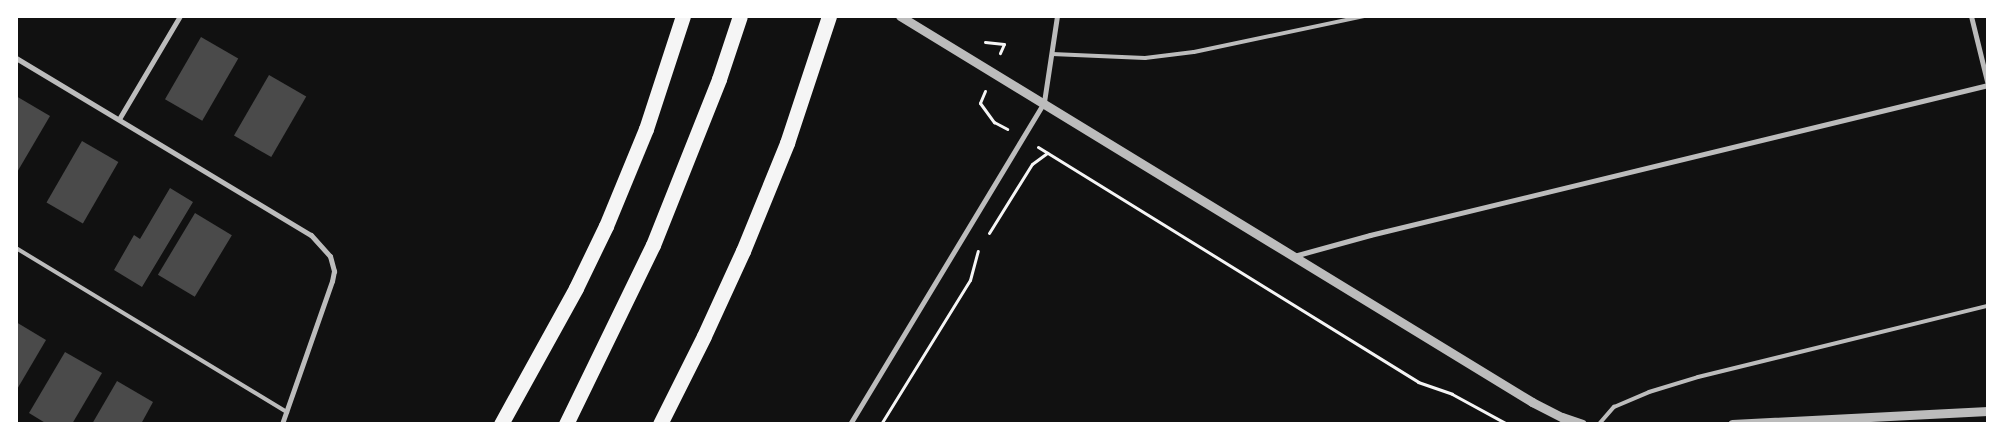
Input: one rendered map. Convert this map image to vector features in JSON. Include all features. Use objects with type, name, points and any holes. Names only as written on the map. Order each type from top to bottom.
[{"type":"highway","points":[[501,424],[571,297],[606,226],[646,129],[683,16]]},
{"type":"highway","points":[[566,424],[654,245],[716,88],[740,16]]},
{"type":"highway","points":[[660,424],[744,251],[786,143],[829,16]]},
{"type":"street","points":[[118,119],[180,16]]},
{"type":"street","points":[[900,16],[1044,102],[1532,402],[1562,417],[1582,424]]},
{"type":"street","points":[[850,424],[1044,102],[1057,16]]},
{"type":"street","points":[[1294,256],[1380,232],[1988,85],[1971,16]]},
{"type":"street","points":[[16,58],[311,235],[330,256],[334,271],[332,281],[282,424]]},
{"type":"street","points":[[1732,424],[1988,411]]},
{"type":"lane","points":[[1052,54],[1106,58],[1145,58],[1203,50],[1366,16]]},
{"type":"lane","points":[[16,248],[286,412]]},
{"type":"lane","points":[[1599,424],[1614,407],[1649,392],[1698,377],[1988,306]]},
{"type":"path","points":[[979,39],[985,43],[1004,44],[980,103],[994,122],[1418,382],[1452,394],[1507,424]]},
{"type":"path","points":[[987,236],[1032,164],[1047,153]]},
{"type":"path","points":[[881,424],[970,280],[977,252],[982,244]]},
{"type":"building","points":[[201,37],[238,58],[202,121],[165,99]]},
{"type":"building","points":[[269,75],[306,96],[271,157],[234,136]]},
{"type":"building","points":[[16,96],[50,116],[16,174]]},
{"type":"building","points":[[82,141],[118,162],[83,223],[46,202]]},
{"type":"building","points":[[170,188],[193,202],[142,287],[114,270],[134,235],[140,239]]},
{"type":"building","points":[[195,213],[232,235],[195,297],[158,275]]},
{"type":"building","points":[[16,322],[46,340],[16,391]]},
{"type":"building","points":[[65,352],[102,373],[72,424],[47,424],[29,413]]},
{"type":"building","points":[[117,381],[153,402],[141,424],[92,424]]}]
